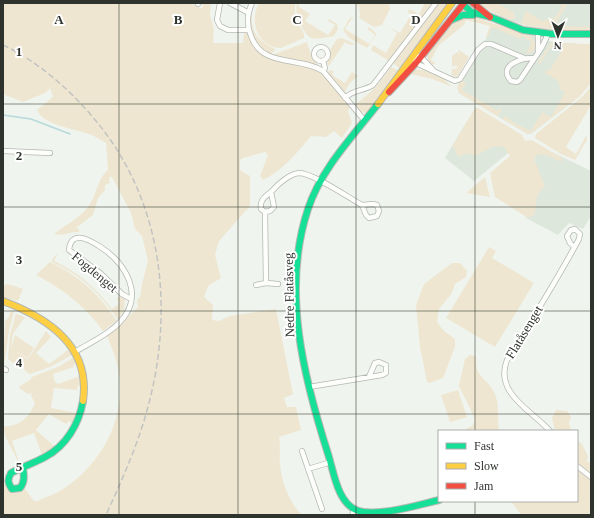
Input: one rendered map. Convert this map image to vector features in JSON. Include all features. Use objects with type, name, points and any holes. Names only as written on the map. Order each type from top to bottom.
[{"type":"street","points":[[220,3],[217,20],[220,26],[228,30],[248,30]]},
{"type":"street","points":[[230,3],[248,13]]},
{"type":"street","points":[[252,3],[248,13],[248,30],[256,47],[269,57],[305,63],[323,71],[365,121]]},
{"type":"street","points":[[345,98],[349,93],[360,92],[373,85],[436,3]]},
{"type":"street","name":"Nedre Flatåsveg","points":[[412,65],[414,55],[452,3]]},
{"type":"street","points":[[473,3],[490,17]]},
{"type":"street","points":[[463,4],[466,10],[475,15]]},
{"type":"street","name":"Nedre Flatåsveg","points":[[438,500],[380,512],[366,513],[354,512],[342,494],[319,428],[299,335],[297,253],[308,208],[326,171],[386,94],[400,77],[421,57],[463,4]]},
{"type":"street","points":[[450,20],[463,15],[475,15],[490,17],[513,27],[538,33],[591,34]]},
{"type":"street","points":[[538,33],[538,52]]},
{"type":"street","points":[[534,58],[524,58],[512,63],[508,70],[508,75],[511,81],[517,82],[520,80],[542,48],[548,34]]},
{"type":"street","points":[[412,65],[432,70],[452,80],[460,79],[478,50],[484,44],[491,44],[524,58]]},
{"type":"street","points":[[414,55],[421,57],[432,70]]},
{"type":"street","points":[[323,61],[325,68],[323,71]]},
{"type":"street","points":[[3,151],[50,153]]},
{"type":"street","name":"Nedre Flatåsveg","points":[[266,283],[265,212],[261,209],[261,202],[277,185],[297,173],[305,174],[320,181],[362,206]]},
{"type":"street","name":"Nedre Flatåsveg","points":[[265,212],[270,211],[274,207],[271,192]]},
{"type":"street","name":"Fogdenget","points":[[75,352],[119,323],[128,309],[131,299],[130,280],[126,271],[118,262],[90,241],[79,237],[73,240],[69,244],[69,250],[100,273],[122,294],[131,299]]},
{"type":"street","name":"Flatåsenget","points":[[549,430],[507,388],[503,376],[504,367],[574,247]]},
{"type":"street","name":"Nedre Flatåsveg","points":[[256,285],[266,283],[278,284]]},
{"type":"street","points":[[3,301],[18,306],[45,321],[68,341],[82,366],[84,391],[75,425],[63,442],[51,454],[23,468]]},
{"type":"street","points":[[309,387],[369,377]]},
{"type":"street","points":[[302,451],[322,510]]},
{"type":"street","points":[[308,469],[330,462]]},
{"type":"street","points":[[578,467],[591,477]]},
{"type":"shaded area","points":[[3,3],[190,3],[201,8],[203,7],[202,3],[211,3],[210,15],[214,29],[213,43],[243,43],[244,33],[247,33],[254,46],[262,55],[270,59],[309,66],[320,71],[332,83],[350,107],[348,111],[352,123],[342,138],[334,131],[326,137],[311,136],[295,155],[283,166],[263,180],[260,176],[268,155],[265,152],[240,160],[240,170],[250,176],[250,206],[219,241],[215,255],[221,278],[208,286],[204,297],[213,305],[212,320],[219,321],[230,316],[276,309],[293,394],[284,398],[287,407],[296,407],[301,430],[279,437],[281,471],[284,485],[290,499],[302,515],[3,515],[3,485],[5,484],[13,491],[25,489],[34,501],[38,501],[60,491],[74,481],[98,456],[107,441],[114,425],[120,391],[117,364],[107,336],[138,307],[137,300],[140,297],[148,261],[142,236],[135,229],[131,213],[112,177],[109,177],[110,183],[105,185],[105,190],[98,198],[93,215],[76,228],[79,229],[79,232],[60,235],[54,234],[78,217],[90,204],[102,177],[108,169],[106,143],[89,134],[52,123],[40,115],[37,110],[53,97],[50,88],[45,93],[23,102],[3,94]]},
{"type":"shaded area","points":[[259,3],[295,3],[295,18],[304,34],[304,38],[281,48],[273,47],[266,43],[257,32],[255,25],[256,10]]},
{"type":"shaded area","points":[[297,3],[300,3],[298,6],[310,14],[305,21],[328,35],[335,25],[328,21],[329,19],[337,24],[338,29],[334,36],[316,39],[311,38],[305,32],[298,17],[296,7]]},
{"type":"shaded area","points":[[357,3],[389,3],[390,9],[382,25],[374,27],[359,18],[359,6],[356,5]]},
{"type":"shaded area","points":[[425,3],[433,3],[389,61],[371,50],[373,45],[386,53],[397,33],[389,27],[400,33],[411,15],[408,12],[409,9],[419,14]]},
{"type":"shaded area","points":[[439,3],[450,3],[399,71],[400,69],[393,63]]},
{"type":"shaded area","points":[[479,3],[591,3],[591,31],[547,30],[528,26],[503,18]]},
{"type":"shaded area","points":[[479,3],[498,3],[514,13],[515,18],[511,20],[492,12]]},
{"type":"shaded area","points":[[563,3],[567,5],[554,26],[591,27],[591,31],[563,31],[524,25],[521,23],[526,11],[542,21],[550,19],[551,17],[554,19],[562,7],[559,4]]},
{"type":"shaded area","points":[[250,15],[252,16],[255,32],[261,40],[275,49],[275,51],[271,53],[272,55],[257,45],[252,36],[249,26]]},
{"type":"shaded area","points":[[352,17],[356,21],[352,18],[345,29],[368,43],[370,43],[375,35],[367,29],[369,27],[376,33],[376,35],[367,48],[349,38],[343,30],[349,19]]},
{"type":"shaded area","points":[[461,17],[473,17],[528,34],[535,42],[534,51],[526,54],[532,42],[522,36],[520,39],[492,27],[488,37],[486,37],[490,26],[466,20],[464,25],[438,46],[431,60],[436,63],[432,65],[428,61],[427,54],[442,32]]},
{"type":"shaded area","points":[[495,25],[556,43],[575,43],[580,96],[531,134],[527,134],[458,91],[458,84],[471,67],[492,27]]},
{"type":"shaded area","points":[[342,38],[355,44],[350,45],[345,42],[329,66],[327,64],[331,48],[337,39]]},
{"type":"shaded area","points":[[307,42],[312,58],[320,67],[311,64],[272,55]]},
{"type":"shaded area","points":[[551,43],[591,44],[591,83],[580,96],[533,132],[528,134],[503,118],[506,116],[514,123],[531,131],[542,112],[551,117],[565,92],[559,89],[559,83],[553,77],[545,73],[546,70],[549,71],[564,47],[558,44],[554,47],[551,46],[540,64],[538,62]]},
{"type":"shaded area","points":[[459,50],[469,57],[458,76],[455,77],[451,75],[452,69],[458,68],[456,65],[452,67],[452,56],[457,52],[460,55]]},
{"type":"shaded area","points":[[391,67],[399,71],[369,111],[365,113],[358,111],[354,106],[376,87]]},
{"type":"shaded area","points":[[415,69],[424,70],[446,79],[445,80],[452,87],[432,79],[410,74]]},
{"type":"shaded area","points":[[330,70],[334,71],[332,75],[345,83],[352,72],[358,76],[350,83],[344,93],[327,73]]},
{"type":"shaded area","points":[[462,80],[466,83],[462,90],[498,111],[500,108],[502,109],[499,115],[497,116],[459,93],[457,87]]},
{"type":"shaded area","points":[[591,87],[591,105],[566,147],[576,154],[586,136],[587,137],[587,140],[575,160],[561,154],[535,138],[536,134],[581,98]]},
{"type":"shaded area","points":[[475,108],[478,108],[522,135],[525,141],[532,140],[562,158],[561,162],[550,156],[538,154],[534,159],[545,186],[539,192],[535,214],[528,218],[495,197],[490,173],[510,156],[504,147],[494,146],[475,156],[467,153],[458,157],[453,145]]},
{"type":"shaded area","points":[[467,121],[513,149],[474,181],[445,158]]},
{"type":"shaded area","points":[[552,152],[591,171],[591,216],[583,229],[569,223],[558,235],[526,218],[524,211],[534,159],[538,154]]},
{"type":"shaded area","points":[[485,177],[490,197],[466,193]]},
{"type":"shaded area","points":[[489,247],[496,251],[492,258],[534,283],[495,347],[446,318]]},
{"type":"shaded area","points":[[58,253],[54,261],[79,275],[100,294],[112,309],[119,304],[117,298],[122,296],[125,299],[124,310],[118,320],[105,302],[90,286],[72,273],[52,262],[52,259]]},
{"type":"shaded area","points":[[50,262],[70,273],[96,294],[117,321],[103,331],[89,314],[73,299],[36,275]]},
{"type":"shaded area","points":[[452,263],[460,263],[467,271],[466,277],[455,284],[452,293],[439,309],[437,322],[444,331],[455,339],[455,347],[443,378],[430,383],[427,382],[420,347],[416,305],[424,284]]},
{"type":"shaded area","points":[[8,284],[23,289],[18,301],[3,297],[3,286]]},
{"type":"shaded area","points":[[14,311],[9,331],[4,366],[5,321],[9,317],[10,312]]},
{"type":"shaded area","points":[[16,314],[25,317],[13,334],[11,349],[15,335],[34,348],[28,358],[13,350],[28,359],[46,331],[51,337],[36,353],[49,364],[68,350],[72,355],[50,367],[30,374],[25,371],[22,362],[13,363],[8,359],[10,334]]},
{"type":"shaded area","points":[[470,355],[476,356],[476,364],[479,374],[489,384],[495,394],[499,430],[465,430],[473,425],[475,419],[459,386],[465,359]]},
{"type":"shaded area","points":[[74,357],[77,363],[74,364],[74,367],[53,374],[55,382],[58,384],[80,376],[81,386],[78,385],[77,390],[54,388],[51,408],[76,413],[72,423],[69,421],[66,424],[49,414],[36,430],[55,447],[47,453],[44,448],[46,454],[42,455],[34,433],[12,441],[20,465],[5,436],[3,426],[19,423],[27,417],[33,408],[35,403],[31,396],[32,393],[28,394],[19,388],[20,386],[32,377],[60,366]]},
{"type":"shaded area","points":[[458,390],[467,417],[450,422],[441,395]]},
{"type":"shaded area","points":[[556,410],[567,411],[571,417],[569,422],[571,430],[555,430],[552,418]]},
{"type":"shaded area","points":[[578,441],[582,444],[588,456],[587,461],[591,464],[591,515],[521,515],[512,502],[578,502]]},
{"type":"waterway","points":[[3,115],[31,119],[70,134]]},
{"type":"railway","points":[[3,45],[45,71],[71,93],[94,118],[124,162],[140,196],[151,231],[158,266],[161,303],[160,340],[155,377],[138,440],[106,515]]},
{"type":"traffic: fast","points":[[462,3],[471,12],[491,17],[523,30],[552,34],[591,34]]},
{"type":"traffic: fast","points":[[451,20],[463,15],[473,15]]},
{"type":"traffic: fast","points":[[378,104],[329,167],[321,180],[308,209],[300,240],[296,271],[296,302],[299,334],[311,397],[335,479],[345,501],[356,510],[374,513],[397,510],[438,500]]},
{"type":"traffic: fast","points":[[23,468],[24,478],[22,486],[20,488],[12,489],[8,481],[11,473],[45,457],[65,441],[75,426],[83,401]]},
{"type":"traffic: slow","points":[[378,104],[452,3]]},
{"type":"traffic: slow","points":[[3,301],[36,316],[63,337],[73,350],[80,365],[84,382],[83,401]]},
{"type":"traffic: jam","points":[[389,92],[416,63],[464,3]]},
{"type":"traffic: jam","points":[[473,3],[490,17]]}]
